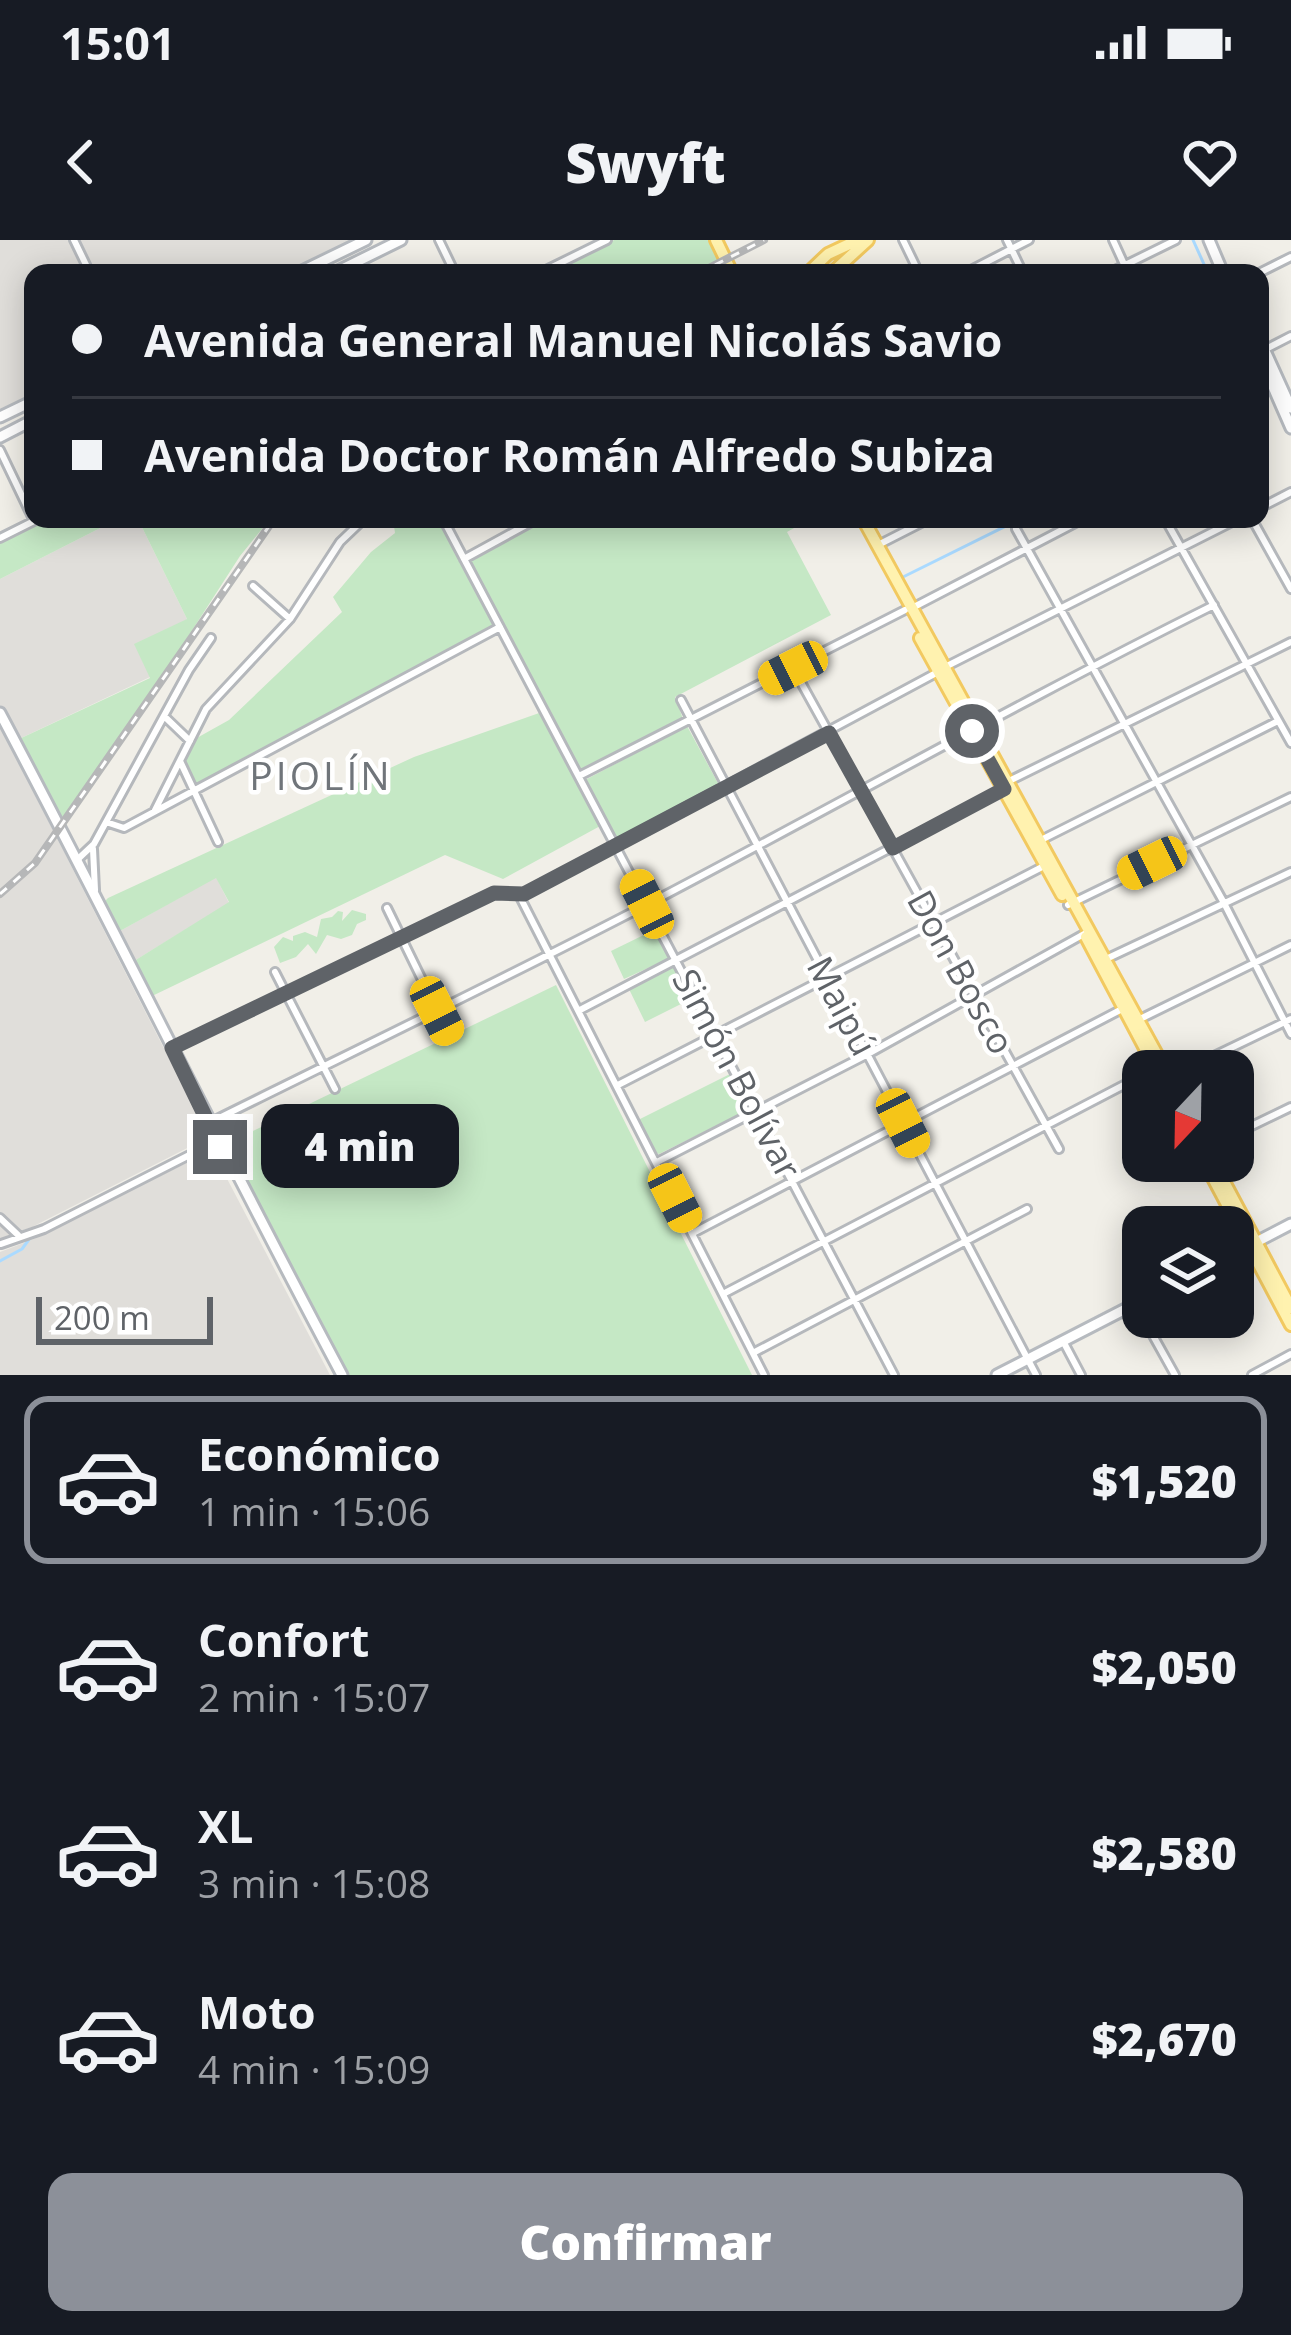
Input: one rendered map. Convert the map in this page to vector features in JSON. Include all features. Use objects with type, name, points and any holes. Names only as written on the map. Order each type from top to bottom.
[{"type":"main road","points":[[325,264],[366,240]]},
{"type":"main road","points":[[352,264],[401,240]]},
{"type":"main road","points":[[817,264],[858,240]]},
{"type":"main road","points":[[842,264],[868,240]]},
{"type":"main road","points":[[1269,365],[1291,408]]},
{"type":"main road","points":[[1269,371],[1291,428]]},
{"type":"main road","points":[[865,528],[1046,865],[1106,959],[1149,1050]]},
{"type":"main road","points":[[866,528],[908,609]]},
{"type":"main road","points":[[0,712],[111,922],[217,1141],[342,1375]]},
{"type":"main road","points":[[1006,785],[1041,840],[1146,1050]]},
{"type":"main road","points":[[1254,1243],[1291,1224]]},
{"type":"main road","points":[[1254,1247],[1291,1308]]},
{"type":"main road","points":[[1254,1248],[1291,1325]]},
{"type":"main road","points":[[997,1375],[1122,1311]]},
{"type":"street","points":[[1007,240],[1019,264]]},
{"type":"street","points":[[983,264],[1029,240]]},
{"type":"street","points":[[1135,264],[1176,240]]},
{"type":"street","points":[[558,264],[604,241]]},
{"type":"street","points":[[0,450],[24,497]]},
{"type":"street","points":[[155,810],[206,709],[290,619],[340,542],[355,528]]},
{"type":"street","name":"Simón Bolívar","points":[[448,528],[894,1375]]},
{"type":"street","points":[[464,559],[521,528]]},
{"type":"street","points":[[877,545],[911,528]]},
{"type":"street","points":[[579,776],[1065,528]]},
{"type":"street","points":[[1170,528],[1291,743]]},
{"type":"street","points":[[172,1048],[494,893],[519,895],[941,669],[1220,528]]},
{"type":"street","points":[[1257,528],[1291,589]]},
{"type":"street","points":[[1016,530],[1224,903],[1291,1034]]},
{"type":"street","points":[[253,586],[290,619]]},
{"type":"street","points":[[209,1123],[647,904],[1090,666],[1214,605]]},
{"type":"street","points":[[106,822],[124,828],[500,627]]},
{"type":"street","points":[[78,860],[94,844],[212,638]]},
{"type":"street","points":[[580,1010],[1122,724],[1291,642]]},
{"type":"street","name":"Don Bosco","points":[[793,668],[1059,1150]]},
{"type":"street","name":"Maipú","points":[[681,700],[1036,1375]]},
{"type":"street","points":[[164,716],[190,741]]},
{"type":"street","points":[[1041,840],[1278,721]]},
{"type":"street","points":[[180,761],[218,842]]},
{"type":"street","points":[[1071,903],[1291,797]]},
{"type":"street","points":[[94,844],[95,893]]},
{"type":"street","points":[[618,1085],[1046,865]]},
{"type":"street","points":[[1106,959],[1291,872]]},
{"type":"street","points":[[519,895],[764,1375]]},
{"type":"street","points":[[387,908],[449,1035]]},
{"type":"street","points":[[657,1162],[868,1054],[1084,934]]},
{"type":"street","points":[[1138,1019],[1291,945]]},
{"type":"street","points":[[275,972],[335,1089]]},
{"type":"street","points":[[693,1234],[1124,1009]]},
{"type":"street","points":[[1227,1050],[1288,1021]]},
{"type":"street","points":[[723,1294],[1122,1087]]},
{"type":"street","points":[[1254,1126],[1291,1107]]},
{"type":"street","points":[[0,1218],[5,1230],[29,1236],[217,1141]]},
{"type":"street","points":[[753,1353],[1028,1209]]},
{"type":"street","points":[[2,1244],[18,1235]]},
{"type":"street","points":[[1157,1338],[1175,1375]]},
{"type":"street","points":[[1063,1341],[1081,1375]]},
{"type":"street","points":[[1252,1375],[1291,1354]]},
{"type":"shaded area","points":[[0,240],[366,240],[317,264],[24,264],[24,405],[0,417]]},
{"type":"shaded area","points":[[100,528],[142,528],[187,619],[150,677],[17,740],[0,707],[0,579]]},
{"type":"shaded area","points":[[0,726],[209,1137],[0,1243]]},
{"type":"shaded area","points":[[216,877],[229,903],[134,961],[120,931]]},
{"type":"shaded area","points":[[212,1150],[330,1375],[0,1375],[0,1252]]},
{"type":"green space","points":[[614,240],[709,240],[719,261],[712,264],[565,264]]},
{"type":"green space","points":[[27,528],[100,528],[0,579],[0,541]]},
{"type":"green space","points":[[142,528],[263,528],[61,821],[17,740],[150,678],[134,644],[187,619]]},
{"type":"green space","points":[[394,528],[446,528],[496,625],[195,785],[184,761],[195,739],[229,720],[342,612],[333,597],[371,552],[395,533]]},
{"type":"green space","points":[[529,528],[794,528],[787,532],[831,615],[675,697],[683,719],[581,773],[470,560]]},
{"type":"green space","points":[[542,712],[602,825],[503,879],[445,855],[150,997],[134,961],[229,902],[216,878],[120,931],[105,901],[108,898],[414,757]]},
{"type":"green space","points":[[687,726],[719,785],[616,838],[585,780]]},
{"type":"green space","points":[[352,910],[366,914],[366,920],[357,924],[352,935],[341,939],[327,935],[316,954],[308,944],[296,957],[280,963],[274,947],[283,937],[293,941],[293,936],[305,932],[317,937],[321,919],[338,911],[343,912],[342,921]]},
{"type":"green space","points":[[656,929],[670,958],[624,979],[611,951]]},
{"type":"green space","points":[[676,963],[693,998],[645,1022],[628,987]]},
{"type":"green space","points":[[556,985],[752,1375],[348,1375],[226,1144]]},
{"type":"green space","points":[[732,1073],[748,1104],[746,1111],[659,1154],[654,1152],[638,1120]]},
{"type":"waterway","points":[[1193,240],[1204,264]]},
{"type":"waterway","points":[[901,578],[1002,528]]},
{"type":"waterway","points":[[0,1261],[22,1249],[30,1238]]},
{"type":"railway","points":[[717,264],[764,240]]},
{"type":"railway","points":[[0,894],[35,863],[268,528]]},
{"type":"district","name":"PIOLÍN","points":[[321,776]]},
{"type":"route","points":[[220,1147],[172,1048],[494,893],[524,894],[829,733],[893,848],[1004,789],[972,731]]}]
